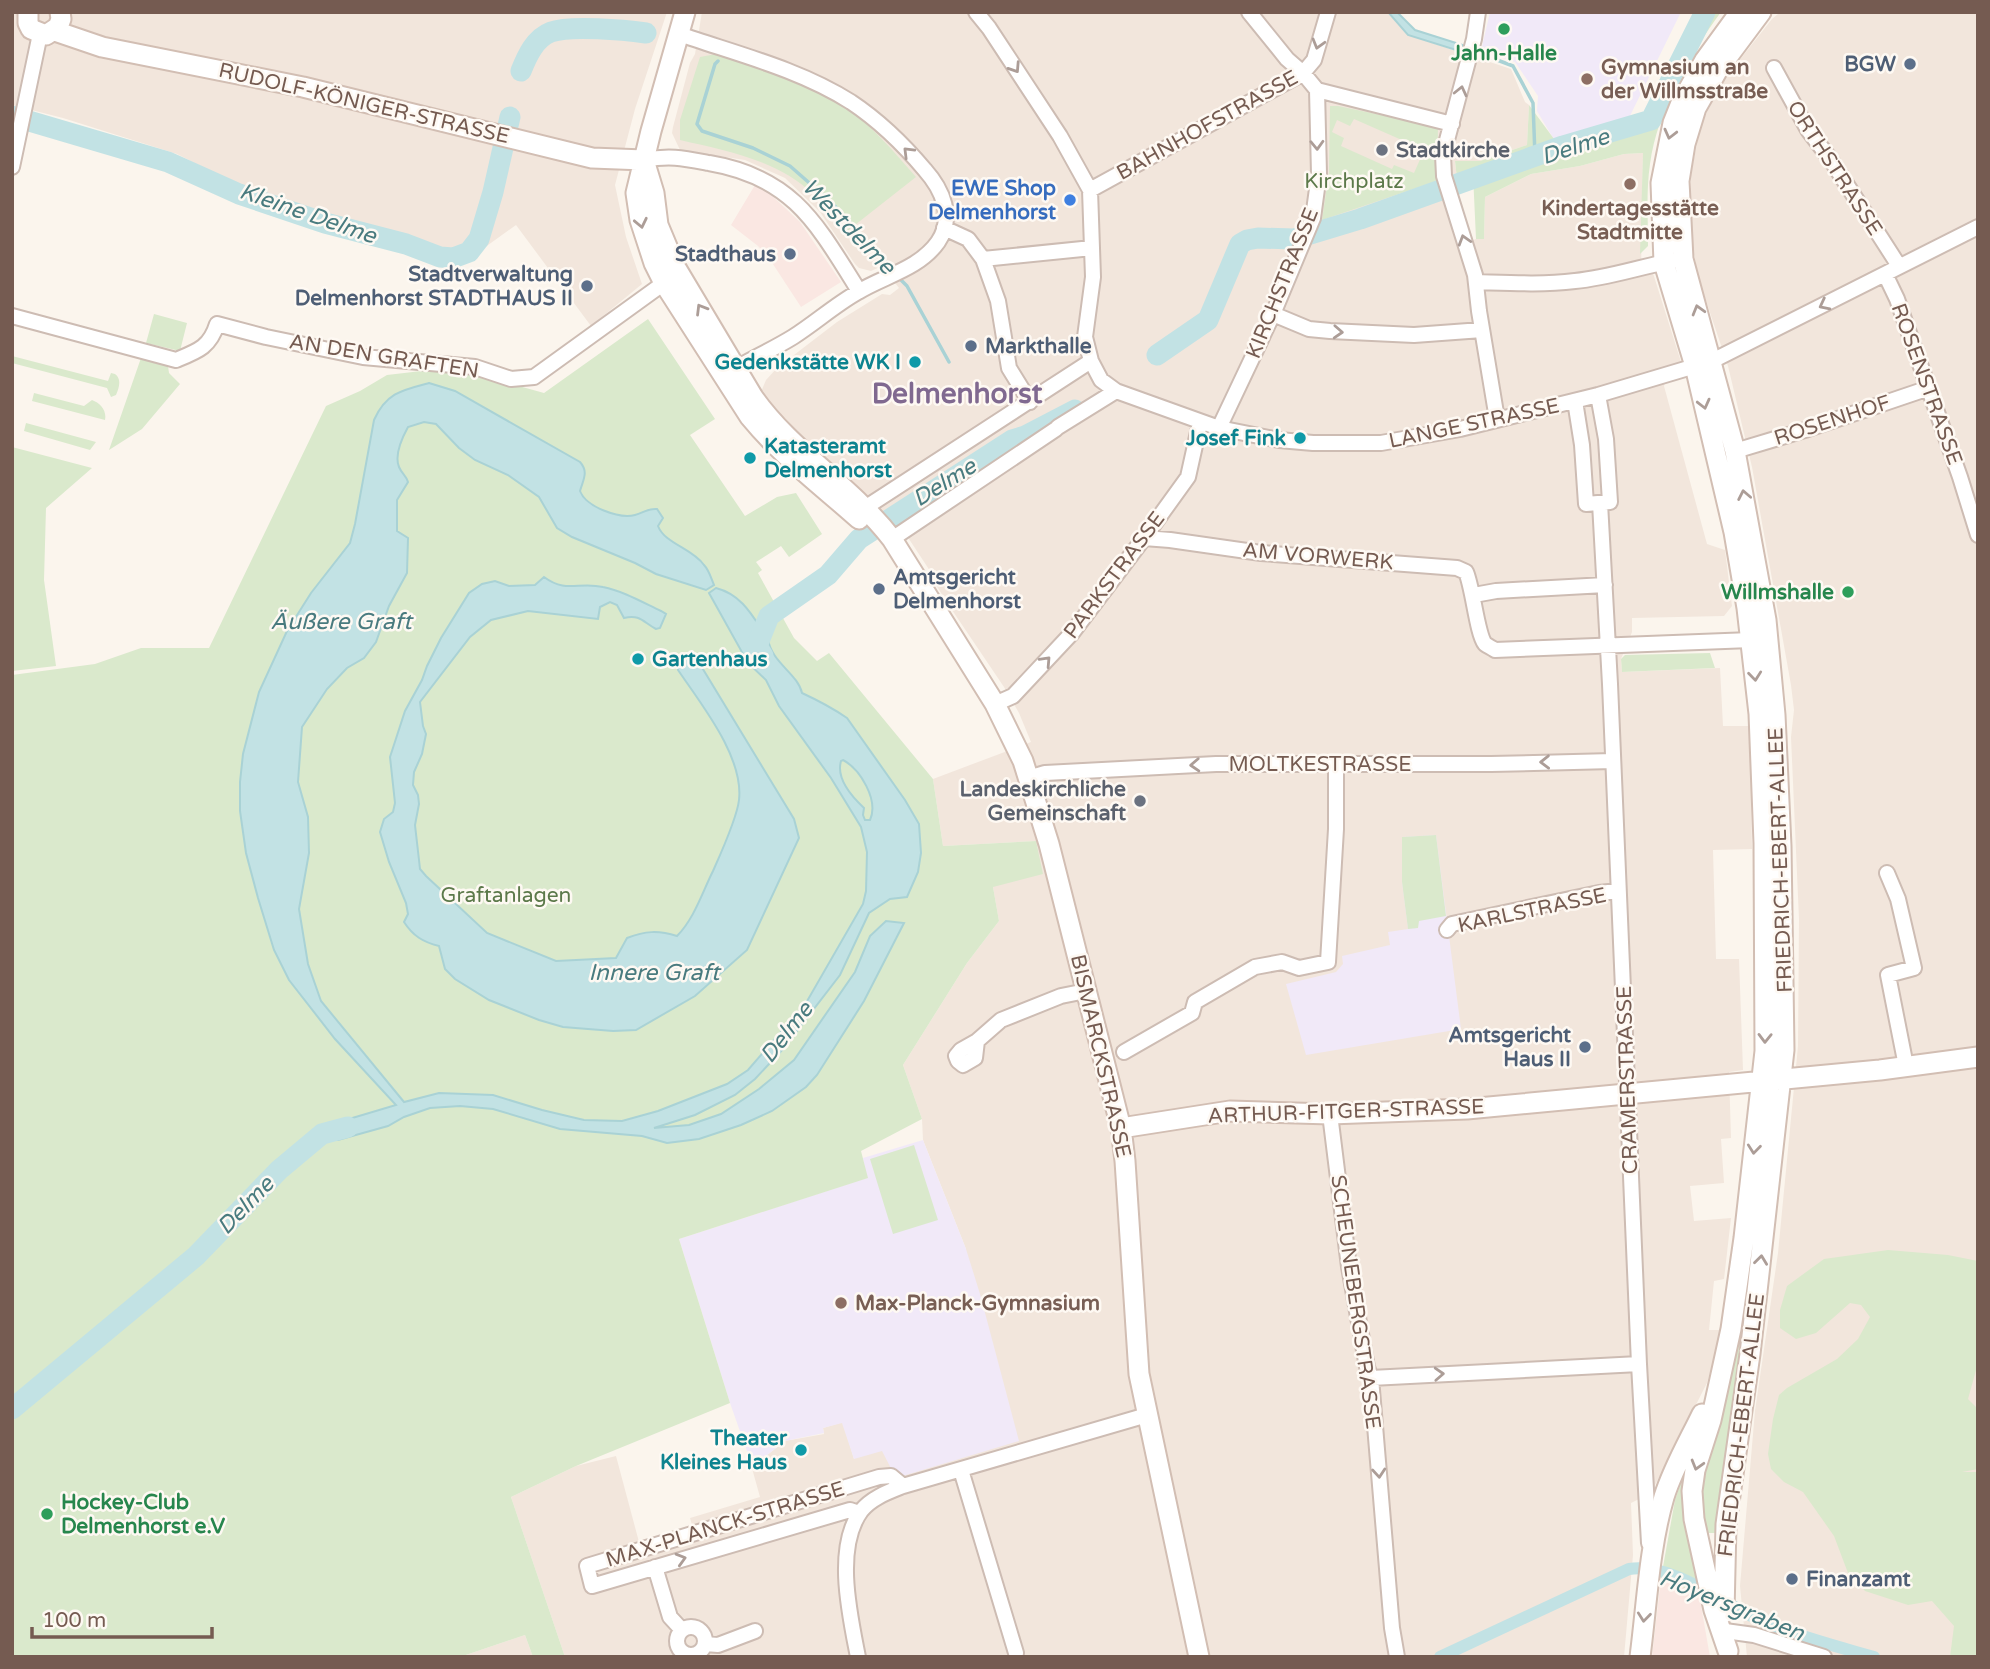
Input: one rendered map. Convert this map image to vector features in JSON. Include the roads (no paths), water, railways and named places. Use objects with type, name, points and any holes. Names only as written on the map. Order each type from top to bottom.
[{"type":"main road","points":[[685,12],[636,193],[640,220],[654,263],[664,283],[730,372]]},
{"type":"main road","name":"FRIEDRICH-EBERT-ALLEE","points":[[1728,1654],[1719,1606],[1728,1497],[1750,1354],[1784,1050],[1783,912],[1775,715],[1766,620],[1735,451],[1704,363],[1674,261],[1661,183],[1673,123],[1692,81],[1740,12]]},
{"type":"main road","name":"FRIEDRICH-EBERT-ALLEE","points":[[1674,261],[1680,236],[1679,181],[1685,144],[1696,108],[1717,71],[1761,12]]},
{"type":"main road","points":[[23,16],[31,29],[54,25]]},
{"type":"main road","name":"RUDOLF-KÖNIGER-STRASSE","points":[[54,25],[85,40],[121,51],[303,87],[592,158],[644,160]]},
{"type":"main road","points":[[644,160],[654,193],[658,225],[666,246],[730,372]]},
{"type":"main road","name":"FRIEDRICH-EBERT-ALLEE","points":[[1704,363],[1751,640],[1759,714],[1764,843],[1765,1039],[1744,1238],[1722,1376],[1693,1481],[1694,1519],[1719,1606],[1728,1654]]},
{"type":"main road","name":"BISMARCKSTRASSE","points":[[730,372],[745,410],[767,437],[801,471],[874,525],[911,571],[995,704],[1023,761],[1046,833],[1121,1128],[1139,1374],[1199,1657]]},
{"type":"main road","name":"ARTHUR-FITGER-STRASSE","points":[[1121,1128],[1230,1111],[1330,1114],[1467,1109],[1978,1057]]},
{"type":"main road","points":[[1650,1566],[1671,1477],[1722,1376]]},
{"type":"main road","name":"CRAMERSTRASSE","points":[[1640,1657],[1650,1566]]},
{"type":"street","name":"LANGE STRASSE","points":[[976,12],[989,27],[1060,136],[1090,190],[1093,276],[1085,337],[1091,361],[1101,380],[1116,391],[1219,428],[1279,440],[1381,443],[1407,440],[1598,395],[1704,363],[1978,227]]},
{"type":"street","points":[[1249,12],[1287,59],[1317,90],[1452,124]]},
{"type":"street","name":"BAHNHOFSTRASSE","points":[[1090,190],[1303,73],[1314,60],[1328,12]]},
{"type":"street","points":[[1478,12],[1474,39],[1443,155],[1444,176],[1476,282],[1497,419]]},
{"type":"street","points":[[12,167],[26,105],[54,25]]},
{"type":"street","points":[[676,43],[801,76],[851,102],[884,128],[914,157],[938,185],[946,207],[944,228],[939,240],[928,253],[887,279],[859,291],[793,337],[730,372]]},
{"type":"street","name":"ORTHSTRASSE","points":[[1774,68],[1808,130],[1831,160],[1899,266]]},
{"type":"street","name":"KIRCHSTRASSE","points":[[1219,428],[1273,314],[1305,236],[1316,200],[1319,174],[1317,90]]},
{"type":"street","points":[[644,160],[669,156],[753,173],[784,192],[809,217],[859,291]]},
{"type":"street","points":[[944,228],[968,239],[983,259],[998,301],[1009,368],[1030,402]]},
{"type":"street","points":[[983,259],[1093,248]]},
{"type":"street","points":[[1476,282],[1544,284],[1576,281],[1616,275],[1674,261]]},
{"type":"street","name":"ROSENSTRASSE","points":[[1885,274],[1897,299],[1929,388],[1978,535]]},
{"type":"street","name":"AN DEN GRAFTEN","points":[[12,316],[176,359],[191,354],[212,340],[217,324],[363,357],[475,367],[511,379],[534,377],[664,283]]},
{"type":"street","points":[[1273,314],[1309,329],[1330,331],[1414,335],[1482,330]]},
{"type":"street","points":[[874,525],[936,462],[1091,361]]},
{"type":"street","name":"ROSENHOF","points":[[1735,451],[1929,388]]},
{"type":"street","points":[[874,525],[1057,428],[1116,391]]},
{"type":"street","name":"CRAMERSTRASSE","points":[[1598,395],[1606,439],[1610,502],[1600,503],[1650,1566]]},
{"type":"street","points":[[1575,401],[1582,445],[1586,504],[1600,503]]},
{"type":"street","name":"PARKSTRASSE","points":[[995,704],[1013,696],[1072,633],[1144,538],[1188,477],[1200,423]]},
{"type":"street","name":"AM VORWERK","points":[[1144,538],[1261,553],[1457,568],[1466,572],[1474,596],[1480,634],[1485,643],[1495,650],[1751,640]]},
{"type":"street","points":[[1474,596],[1496,591],[1605,585]]},
{"type":"street","name":"MOLTKESTRASSE","points":[[1028,778],[1045,774],[1216,764],[1613,761]]},
{"type":"street","points":[[1125,1052],[1176,1024],[1192,1013],[1195,1002],[1255,967],[1282,962],[1299,968],[1328,962],[1336,829],[1336,763]]},
{"type":"street","points":[[1887,873],[1898,899],[1914,968],[1888,975],[1906,1066]]},
{"type":"street","name":"KARLSTRASSE","points":[[1447,930],[1452,924],[1618,891]]},
{"type":"street","points":[[977,1041],[1001,1020],[1061,996],[1086,991]]},
{"type":"street","name":"SCHEUNEBERGSTRASSE","points":[[1330,1114],[1349,1267],[1371,1378],[1392,1628],[1397,1657]]},
{"type":"street","points":[[1371,1378],[1639,1364]]},
{"type":"street","points":[[858,1657],[849,1612],[845,1568],[847,1546],[859,1513],[878,1496],[903,1486],[1147,1415]]},
{"type":"street","points":[[961,1470],[1016,1653]]},
{"type":"street","name":"MAX-PLANCK-STRASSE","points":[[859,1513],[850,1510],[593,1586],[587,1566],[878,1477],[891,1476],[903,1486]]},
{"type":"street","points":[[656,1567],[670,1618],[682,1630]]},
{"type":"street","points":[[1719,1606],[1754,1635],[1824,1657]]},
{"type":"street","points":[[692,1626],[701,1630],[705,1644],[697,1654],[683,1655],[677,1643],[682,1630],[692,1626]]},
{"type":"street","points":[[705,1644],[718,1645],[755,1631]]},
{"type":"water","points":[[1388,12],[1397,12],[1415,30],[1488,53],[1485,59],[1408,35]]},
{"type":"water","name":"Äußere Graft","points":[[429,383],[455,391],[580,462],[585,473],[580,491],[583,497],[596,507],[628,516],[657,509],[663,518],[658,526],[661,532],[699,559],[714,585],[706,590],[656,574],[572,537],[557,528],[539,497],[508,475],[475,460],[436,424],[424,422],[408,427],[397,457],[399,467],[408,482],[397,500],[397,531],[408,538],[407,573],[389,606],[376,642],[364,658],[347,668],[327,689],[302,727],[298,782],[308,817],[309,853],[299,909],[308,964],[321,1001],[404,1102],[439,1093],[493,1095],[584,1120],[622,1121],[658,1111],[727,1084],[748,1070],[806,1003],[863,904],[867,852],[861,827],[831,778],[779,706],[766,680],[748,663],[709,593],[716,588],[733,596],[746,608],[768,639],[774,654],[800,686],[802,693],[847,718],[919,824],[921,853],[918,872],[907,897],[890,899],[869,913],[840,975],[783,1049],[755,1079],[735,1095],[695,1115],[654,1128],[689,1125],[721,1114],[759,1089],[794,1060],[855,972],[870,936],[886,921],[904,923],[864,1001],[817,1075],[806,1087],[772,1111],[741,1125],[699,1139],[667,1143],[642,1136],[560,1129],[493,1109],[460,1106],[430,1108],[388,1126],[338,1140],[322,1134],[322,1127],[396,1105],[335,1039],[289,980],[274,950],[246,853],[240,811],[243,754],[259,692],[287,631],[311,593],[350,543],[374,420],[390,398]],"holes":[[[841,761],[856,770],[870,795],[870,820],[865,820],[864,808],[843,780]]]},
{"type":"water","name":"Innere Graft","points":[[544,577],[559,585],[610,589],[666,614],[660,628],[656,629],[638,618],[624,618],[617,605],[610,602],[600,607],[598,619],[528,611],[491,620],[470,637],[420,702],[426,734],[422,754],[414,772],[413,785],[419,804],[415,825],[420,869],[426,876],[487,933],[556,961],[616,958],[627,938],[640,934],[658,932],[677,936],[693,914],[713,871],[732,826],[739,800],[739,783],[728,749],[709,715],[678,670],[678,666],[690,655],[698,661],[794,819],[799,838],[747,950],[695,996],[636,1030],[563,1027],[489,1000],[455,979],[445,969],[439,946],[419,938],[404,922],[408,914],[406,903],[380,832],[384,819],[393,812],[395,803],[390,757],[405,711],[441,638],[469,593],[482,584],[495,581],[509,586],[535,585]]},
{"type":"waterway","name":"Delme","points":[[1157,355],[1208,320],[1240,244],[1247,240],[1294,239],[1360,219],[1563,146],[1651,120],[1705,12]]},
{"type":"waterway","name":"Kleine Delme","points":[[521,71],[536,43],[551,32],[584,28],[646,33]]},
{"type":"waterway","name":"Westdelme","points":[[1484,55],[1513,66],[1533,103],[1535,156]]},
{"type":"waterway","name":"Westdelme","points":[[718,61],[697,124],[702,131],[753,148],[790,166],[831,202],[892,269]]},
{"type":"waterway","name":"Kleine Delme","points":[[12,116],[168,162],[239,194],[325,223],[406,244],[440,257],[453,258],[469,252],[479,239],[510,117]]},
{"type":"waterway","name":"Westdelme","points":[[899,278],[907,286],[949,362]]},
{"type":"waterway","name":"Delme","points":[[763,656],[757,646],[769,616],[828,575],[859,539],[1012,440],[1075,410]]},
{"type":"waterway","name":"Delme","points":[[12,1409],[196,1256],[279,1170],[322,1134],[348,1127]]},
{"type":"waterway","name":"Hoyersgraben","points":[[1440,1657],[1629,1569],[1665,1572],[1782,1629],[1874,1657]]},
{"type":"place","name":"Jahn-Halle","points":[[1504,29]]},
{"type":"place","name":"BGW","points":[[1910,64]]},
{"type":"place","name":"Gymnasium an der Willmsstraße","points":[[1587,79]]},
{"type":"place","name":"Stadtkirche","points":[[1382,150]]},
{"type":"place","name":"Kindertagesstätte Stadtmitte","points":[[1630,184]]},
{"type":"place","name":"EWE Shop Delmenhorst","points":[[1070,200]]},
{"type":"place","name":"Stadthaus","points":[[790,254]]},
{"type":"place","name":"Stadtverwaltung Delmenhorst STADTHAUS II","points":[[587,286]]},
{"type":"place","name":"Markthalle","points":[[971,346]]},
{"type":"place","name":"Gedenkstätte WK I","points":[[915,362]]},
{"type":"place","name":"Josef Fink","points":[[1300,438]]},
{"type":"place","name":"Katasteramt Delmenhorst","points":[[750,458]]},
{"type":"place","name":"Amtsgericht Delmenhorst","points":[[879,589]]},
{"type":"place","name":"Willmshalle","points":[[1848,592]]},
{"type":"place","name":"Gartenhaus","points":[[638,659]]},
{"type":"place","name":"Landeskirchliche Gemeinschaft","points":[[1140,801]]},
{"type":"place","name":"Amtsgericht Haus II","points":[[1585,1047]]},
{"type":"place","name":"Max-Planck-Gymnasium","points":[[841,1303]]},
{"type":"place","name":"Theater Kleines Haus","points":[[801,1450]]},
{"type":"place","name":"Hockey-Club Delmenhorst e.V","points":[[47,1514]]},
{"type":"place","name":"Finanzamt","points":[[1792,1579]]},
{"type":"district","name":"Delmenhorst","points":[[957,393]]},
{"type":"park label","name":"Kirchplatz","points":[[1354,181]]},
{"type":"park label","name":"Graftanlagen","points":[[506,895]]}]
